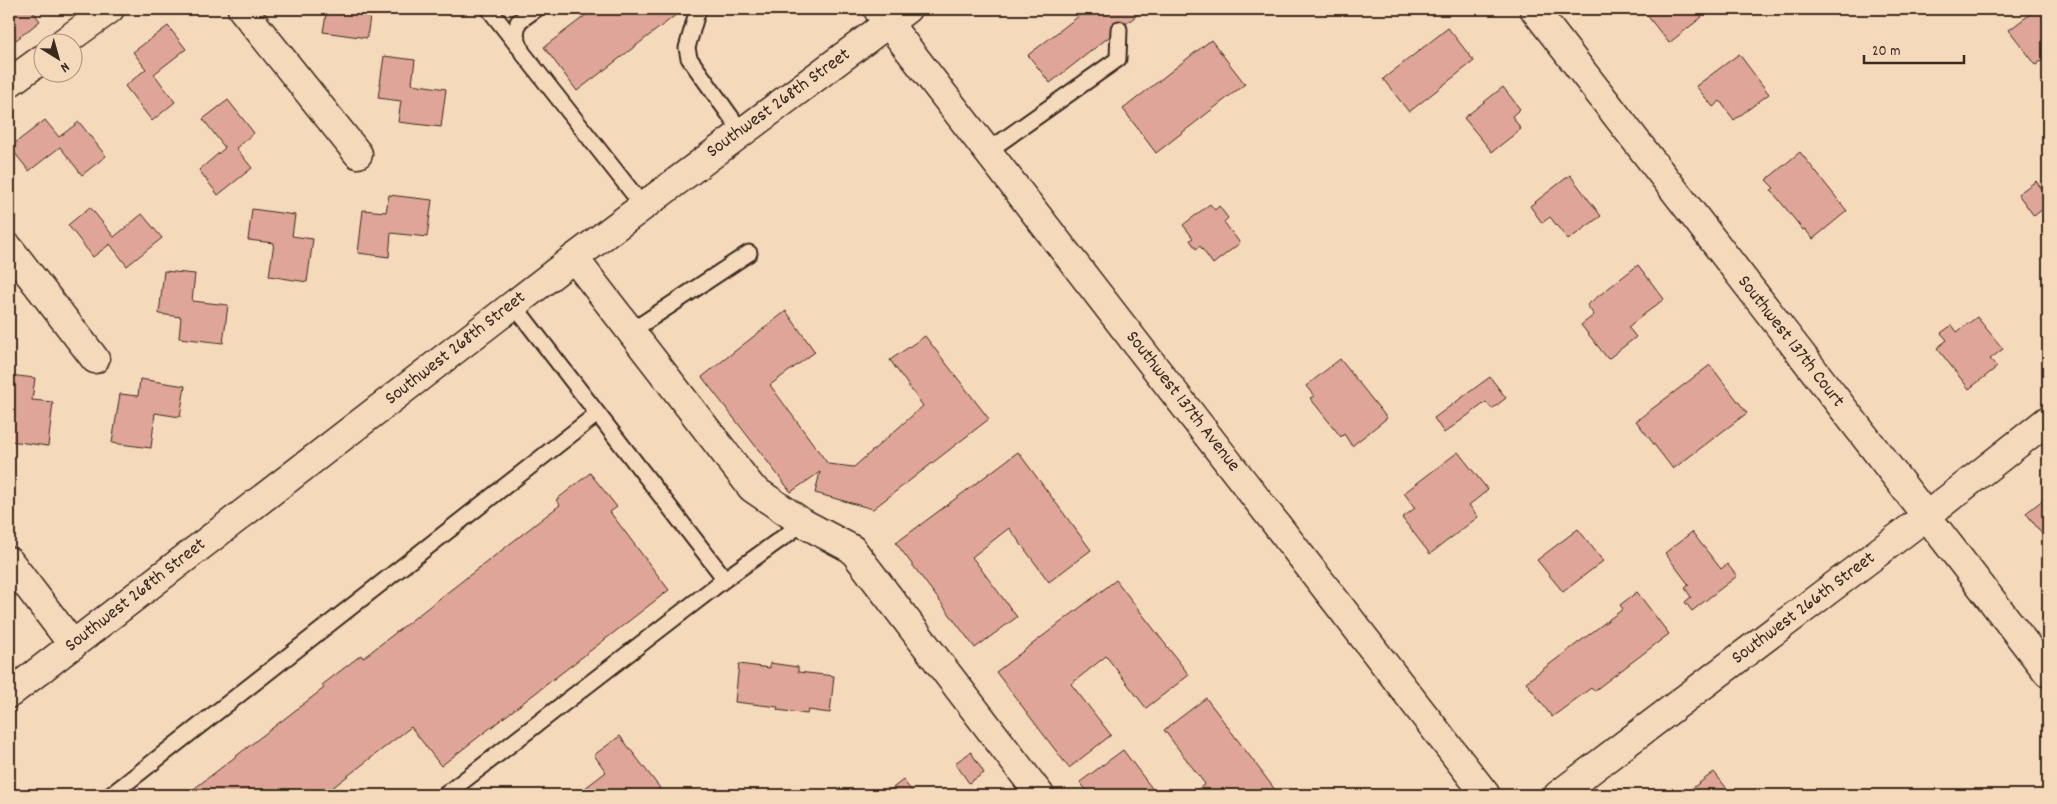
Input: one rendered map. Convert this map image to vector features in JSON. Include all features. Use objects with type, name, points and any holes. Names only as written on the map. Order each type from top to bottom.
[{"type":"street","points":[[78,32],[110,9]]},
{"type":"street","points":[[242,9],[358,154]]},
{"type":"street","name":"Southwest 137th Court","points":[[1534,9],[1925,517],[2048,673]]},
{"type":"street","name":"Southwest 268th Street","points":[[9,694],[514,304],[742,131],[891,14]]},
{"type":"street","name":"Southwest 137th Avenue","points":[[891,14],[988,151],[1486,795]]},
{"type":"street","points":[[9,84],[32,66]]},
{"type":"street","points":[[9,248],[95,359]]},
{"type":"street","points":[[574,258],[752,488],[803,523],[852,549],[1040,795]]},
{"type":"street","name":"Southwest 266th Street","points":[[1558,795],[1925,517],[2048,420]]},
{"type":"street","points":[[9,561],[73,645]]},
{"type":"lane","points":[[489,9],[643,206]]},
{"type":"lane","points":[[522,52],[516,36],[518,22],[536,9]]},
{"type":"lane","points":[[698,9],[688,48],[689,58],[742,131]]},
{"type":"lane","points":[[988,151],[1118,59],[1119,29]]},
{"type":"lane","points":[[630,332],[749,253]]},
{"type":"lane","points":[[514,304],[596,414],[725,579]]},
{"type":"lane","points":[[111,795],[596,414]]},
{"type":"lane","points":[[445,795],[725,579],[803,523]]},
{"type":"building","points":[[9,9],[31,9],[40,21],[16,40],[9,31]]},
{"type":"building","points":[[327,9],[371,9],[367,38],[323,32]]},
{"type":"building","points":[[594,9],[680,9],[681,11],[577,91],[544,47]]},
{"type":"building","points":[[1088,9],[1145,9],[1050,83],[1028,55]]},
{"type":"building","points":[[1642,9],[1696,9],[1702,17],[1669,43]]},
{"type":"building","points":[[2037,9],[2048,9],[2048,56],[2036,65],[2009,30]]},
{"type":"building","points":[[168,26],[186,49],[154,74],[175,102],[152,121],[125,86],[146,69],[133,52]]},
{"type":"building","points":[[1448,28],[1474,61],[1409,112],[1383,79]]},
{"type":"building","points":[[1211,40],[1245,84],[1156,153],[1123,109]]},
{"type":"building","points":[[1739,54],[1769,94],[1734,120],[1720,101],[1713,107],[1696,86]]},
{"type":"building","points":[[384,56],[415,60],[412,84],[446,89],[441,127],[398,122],[401,101],[378,98]]},
{"type":"building","points":[[1503,87],[1520,109],[1512,116],[1521,129],[1492,152],[1464,118]]},
{"type":"building","points":[[228,100],[254,133],[236,148],[252,168],[218,195],[199,170],[225,148],[203,119]]},
{"type":"building","points":[[45,120],[59,137],[79,122],[106,156],[82,175],[60,147],[29,171],[10,147]]},
{"type":"building","points":[[1800,152],[1847,211],[1813,239],[1805,229],[1803,230],[1771,190],[1774,188],[1766,180]]},
{"type":"building","points":[[1570,175],[1601,216],[1568,240],[1550,217],[1542,223],[1530,206]]},
{"type":"building","points":[[2036,181],[2048,197],[2048,205],[2034,216],[2018,194]]},
{"type":"building","points":[[389,195],[432,200],[427,237],[391,233],[389,257],[358,253],[363,210],[386,212]]},
{"type":"building","points":[[1210,204],[1215,210],[1219,206],[1228,218],[1224,222],[1240,243],[1213,264],[1200,246],[1196,249],[1190,240],[1193,238],[1183,225]]},
{"type":"building","points":[[90,207],[114,237],[142,214],[162,238],[127,266],[110,244],[93,257],[68,225]]},
{"type":"building","points":[[252,209],[295,215],[292,236],[313,239],[307,282],[269,276],[274,243],[248,240]]},
{"type":"building","points":[[1638,265],[1664,299],[1628,327],[1636,337],[1608,359],[1581,325],[1594,315],[1587,305]]},
{"type":"building","points":[[164,271],[195,274],[192,301],[228,305],[223,343],[179,338],[181,317],[159,314]]},
{"type":"building","points":[[786,311],[815,352],[770,385],[828,464],[854,467],[923,406],[890,360],[925,336],[989,419],[873,509],[815,493],[820,472],[791,492],[702,377]]},
{"type":"building","points":[[1977,317],[2003,349],[1990,359],[1997,367],[1969,389],[1937,348],[1947,340],[1941,333],[1952,325],[1957,332]]},
{"type":"building","points":[[1340,359],[1387,418],[1352,446],[1344,434],[1341,437],[1310,398],[1314,396],[1306,386]]},
{"type":"building","points":[[1710,365],[1747,413],[1673,469],[1636,421]]},
{"type":"building","points":[[9,375],[35,378],[32,400],[53,402],[48,446],[10,441],[14,407],[9,407]]},
{"type":"building","points":[[1490,377],[1506,398],[1492,409],[1486,402],[1444,433],[1434,418]]},
{"type":"building","points":[[140,379],[185,386],[180,417],[155,413],[151,448],[112,443],[120,394],[138,396]]},
{"type":"building","points":[[1018,452],[1091,550],[1049,582],[1009,528],[972,557],[1017,617],[975,648],[896,543]]},
{"type":"building","points":[[1458,452],[1488,490],[1469,505],[1478,517],[1430,554],[1402,518],[1415,508],[1404,493]]},
{"type":"building","points":[[590,473],[617,507],[610,512],[669,590],[441,766],[411,727],[323,795],[186,795],[324,688],[322,685],[361,655],[363,658],[560,505],[556,500]]},
{"type":"building","points":[[2048,496],[2048,542],[2026,513]]},
{"type":"building","points":[[1578,529],[1603,561],[1563,592],[1537,560]]},
{"type":"building","points":[[1692,532],[1721,569],[1727,564],[1737,576],[1692,611],[1685,602],[1691,597],[1685,588],[1689,585],[1665,553]]},
{"type":"building","points":[[1116,580],[1189,675],[1146,708],[1106,656],[1071,684],[1111,735],[1069,768],[996,672]]},
{"type":"building","points":[[1637,592],[1669,634],[1594,691],[1591,688],[1552,717],[1526,682],[1623,609],[1620,605]]},
{"type":"building","points":[[770,663],[798,667],[798,672],[834,676],[830,713],[808,710],[807,714],[777,710],[778,707],[735,702],[739,664],[770,668]]},
{"type":"building","points":[[1206,698],[1279,795],[1190,795],[1205,784],[1164,730]]},
{"type":"building","points":[[620,736],[660,788],[651,795],[576,795],[606,772],[594,755]]},
{"type":"building","points":[[1123,750],[1157,795],[1090,795],[1080,782]]},
{"type":"building","points":[[971,752],[984,773],[969,783],[955,763]]},
{"type":"building","points":[[1714,772],[1732,795],[1683,795]]},
{"type":"building","points":[[903,780],[915,795],[884,795]]}]
